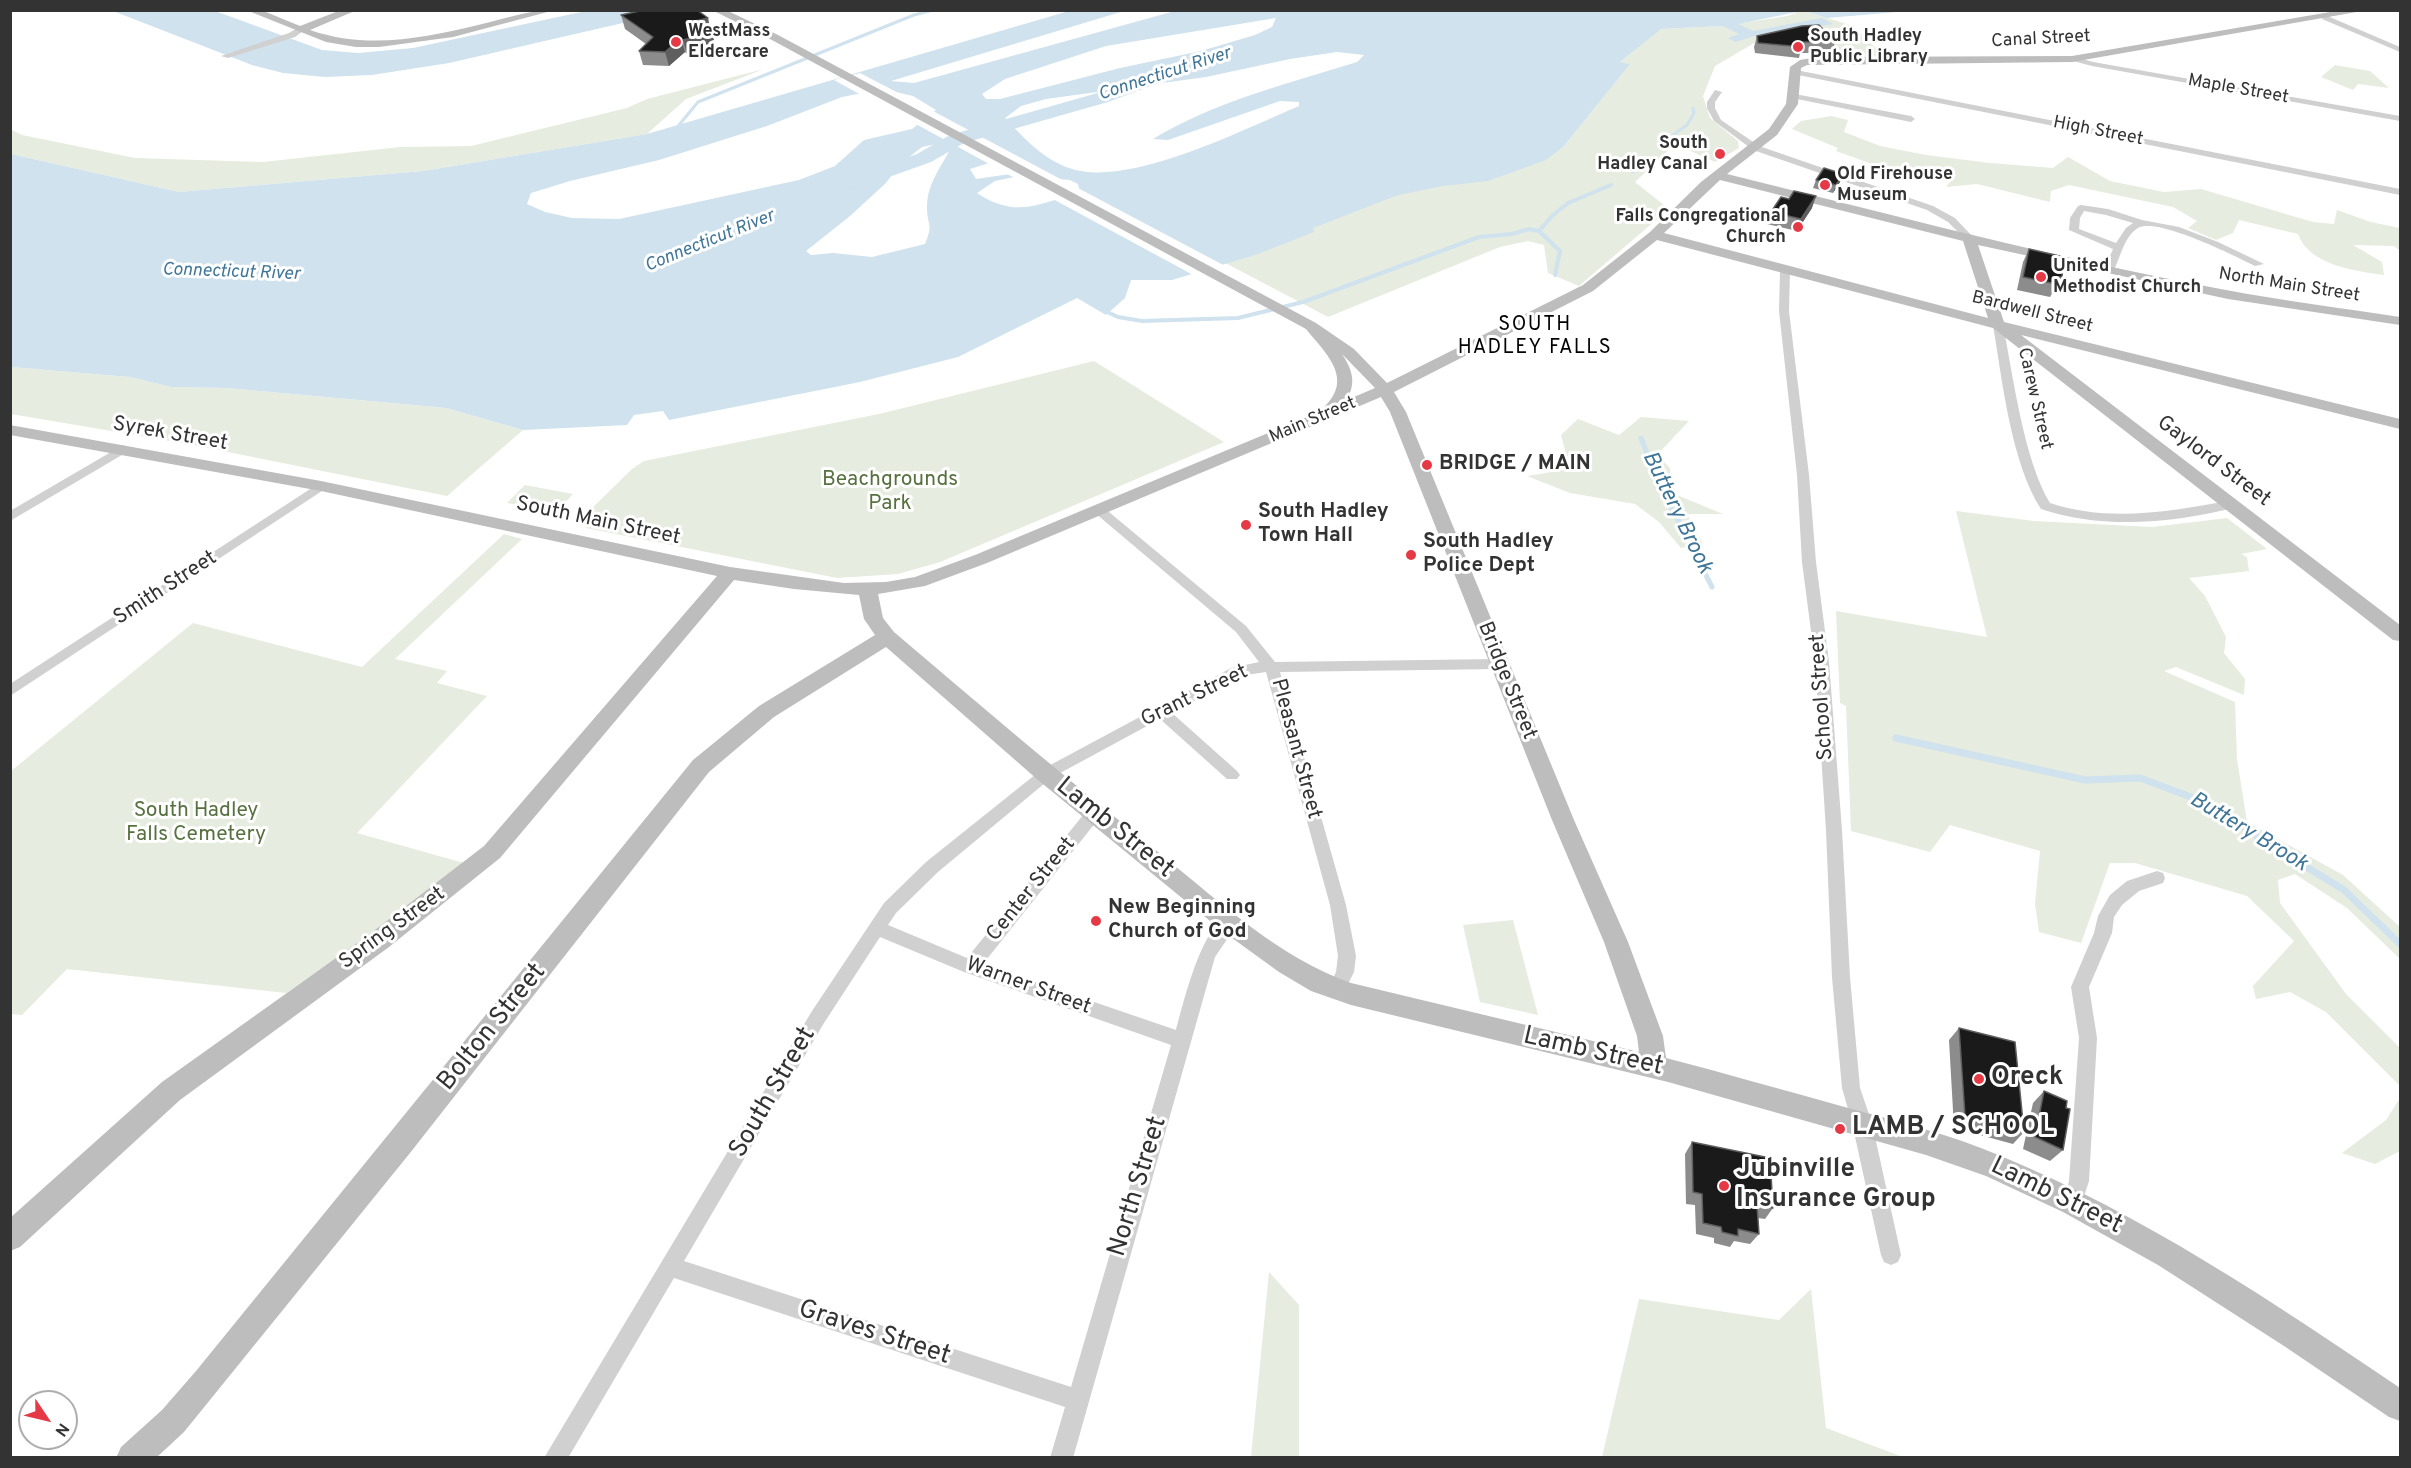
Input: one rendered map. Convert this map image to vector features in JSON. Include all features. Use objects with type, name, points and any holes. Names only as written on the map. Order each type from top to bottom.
[{"type":"main road","points":[[251,10],[347,43],[388,43],[434,36],[550,10]]},
{"type":"main road","points":[[302,29],[352,10]]},
{"type":"main road","name":"Bridge Street","points":[[717,10],[795,48],[1311,326],[1350,353],[1385,390],[1406,432],[1563,820],[1616,942],[1650,1036],[1654,1066]]},
{"type":"main road","name":"Canal Street","points":[[1796,72],[1798,64],[1817,60],[2076,58],[2363,10]]},
{"type":"main road","points":[[1795,96],[1796,72]]},
{"type":"main road","name":"Main Street","points":[[867,590],[903,585],[940,575],[1325,416],[1385,390],[1588,288],[1655,235],[1718,176],[1756,148],[1782,122],[1795,96]]},
{"type":"main road","name":"North Main Street","points":[[1718,176],[2109,270],[2269,303],[2400,321]]},
{"type":"main road","name":"Bardwell Street","points":[[1655,235],[1785,271],[2400,424]]},
{"type":"main road","name":"Carew Street","points":[[1969,238],[1998,325]]},
{"type":"main road","name":"Gaylord Street","points":[[1998,325],[2400,635]]},
{"type":"main road","points":[[1311,326],[1336,357],[1346,376],[1343,397],[1325,416]]},
{"type":"main road","name":"Syrek Street","points":[[10,430],[321,486]]},
{"type":"main road","name":"South Main Street","points":[[321,486],[730,573],[794,583],[867,590]]},
{"type":"main road","name":"Spring Street","points":[[10,1237],[171,1091],[380,940],[492,852],[730,573]]},
{"type":"main road","name":"Lamb Street","points":[[867,590],[873,619],[887,637],[1046,774],[1229,923],[1288,965],[1320,983],[1513,1035],[1654,1066],[1959,1152],[2073,1202],[2210,1280],[2400,1406]]},
{"type":"main road","name":"Bolton Street","points":[[132,1458],[173,1421],[207,1382],[415,1126],[701,766],[756,718],[887,637]]},
{"type":"street","points":[[2325,17],[2400,50]]},
{"type":"street","points":[[225,56],[288,37],[302,29]]},
{"type":"street","name":"Maple Street","points":[[2076,58],[2092,64],[2400,118]]},
{"type":"street","name":"High Street","points":[[1796,72],[2400,192]]},
{"type":"street","points":[[1718,92],[1711,102],[1713,114],[1724,127],[1756,148]]},
{"type":"street","points":[[1795,96],[1911,119]]},
{"type":"street","name":"Carew Street","points":[[1756,148],[1949,216],[1969,238]]},
{"type":"street","points":[[2119,248],[2074,230],[2075,218],[2081,208],[2108,212],[2141,223]]},
{"type":"street","points":[[2109,270],[2119,248],[2136,224],[2146,222],[2173,228],[2259,264]]},
{"type":"street","name":"School Street","points":[[1785,271],[1784,312],[1803,475],[1809,562],[1822,662],[1834,830],[1841,977],[1851,1088],[1862,1123],[1890,1255]]},
{"type":"street","name":"Carew Street","points":[[1998,325],[2011,393],[2034,488],[2045,506],[2079,515],[2132,517],[2233,504]]},
{"type":"street","points":[[10,517],[123,449]]},
{"type":"street","name":"Smith Street","points":[[10,691],[321,486]]},
{"type":"street","name":"Pleasant Street","points":[[1099,510],[1241,629],[1272,668],[1338,905],[1347,956],[1345,972],[1337,989]]},
{"type":"street","name":"Grant Street","points":[[1046,774],[1236,672],[1251,668],[1499,664]]},
{"type":"street","points":[[1162,712],[1232,775]]},
{"type":"street","name":"South Street","points":[[555,1458],[818,1017],[890,908],[932,867],[1046,774]]},
{"type":"street","name":"Center Street","points":[[970,967],[1094,813]]},
{"type":"street","points":[[2073,1202],[2079,1181],[2088,1038],[2080,987],[2103,933],[2106,916],[2116,900],[2133,886],[2157,878]]},
{"type":"street","name":"North Street","points":[[1061,1458],[1207,954],[1229,923]]},
{"type":"street","name":"Warner Street","points":[[876,928],[970,967],[1183,1041]]},
{"type":"street","name":"Graves Street","points":[[671,1267],[1076,1400]]},
{"type":"green space","points":[[1794,11],[1805,11],[1853,26],[1884,56],[1843,56],[1832,53],[1816,36],[1756,42],[1715,66],[1703,96],[1710,118],[1738,141],[1739,148],[1715,162],[1675,144],[1635,182],[1669,209],[1579,286],[1548,273],[1544,245],[1528,241],[1500,247],[1328,317],[1197,248],[1564,146],[1629,65],[1620,62],[1660,29],[1722,26],[1787,16],[1796,13]]},
{"type":"green space","points":[[2335,65],[2370,71],[2389,88],[2358,84],[2353,90],[2321,77]]},
{"type":"green space","points":[[764,69],[686,99],[647,134],[423,171],[179,192],[11,154],[10,129],[22,135],[135,158],[263,162],[400,147],[471,146],[627,108],[647,99]]},
{"type":"green space","points":[[1831,116],[1848,120],[1844,132],[1880,146],[1926,155],[2053,168],[2068,157],[2110,181],[2164,192],[2201,189],[2313,222],[2334,224],[2337,210],[2371,222],[2400,228],[2400,251],[2394,246],[2353,245],[2382,262],[2384,275],[2334,265],[2322,260],[2312,253],[2298,234],[2239,220],[2233,233],[2216,240],[2188,228],[2197,221],[2173,207],[2069,185],[2051,191],[2050,202],[1977,184],[1946,187],[1956,175],[1938,169],[1880,167],[1836,151],[1838,148],[1792,129],[1801,121]]},
{"type":"green space","name":"Beachgrounds Park","points":[[1094,361],[1224,442],[940,562],[898,574],[837,578],[586,528],[583,517],[632,469],[644,461],[879,414]]},
{"type":"green space","points":[[11,367],[130,377],[171,387],[227,388],[446,408],[523,430],[447,496],[188,444],[11,414]]},
{"type":"green space","points":[[1641,417],[1689,421],[1657,455],[1670,468],[1672,493],[1723,514],[1687,514],[1703,544],[1681,548],[1659,522],[1635,504],[1570,493],[1527,476],[1570,469],[1561,435],[1578,419],[1619,435]]},
{"type":"green space","points":[[525,485],[573,494],[556,512],[507,503]]},
{"type":"green space","points":[[1956,511],[2034,521],[2152,527],[2227,518],[2267,549],[2241,554],[2247,557],[2249,571],[2189,578],[2205,596],[2226,637],[2224,653],[2245,679],[2244,695],[2176,667],[2164,671],[2235,702],[2237,759],[2247,822],[2343,875],[2400,927],[2400,959],[2347,908],[2295,874],[2278,880],[2280,903],[2346,994],[2400,1048],[2400,1086],[2326,1012],[2290,992],[2256,999],[2253,986],[2294,941],[2247,896],[2135,863],[2110,863],[2081,943],[2039,932],[2035,904],[2040,851],[1950,825],[1930,852],[1851,831],[1846,706],[1840,703],[1836,611],[1987,637]]},
{"type":"green space","name":"South Hadley Falls Cemetery","points":[[504,534],[522,539],[395,659],[447,671],[437,683],[487,696],[357,833],[471,865],[286,993],[67,969],[22,1015],[11,1014],[11,771],[193,623],[362,667]]},
{"type":"green space","points":[[1513,920],[1538,1015],[1480,1002],[1463,925]]},
{"type":"green space","points":[[2400,1098],[2400,1151],[2375,1164],[2342,1153],[2386,1120]]},
{"type":"green space","points":[[1269,1272],[1299,1305],[1299,1457],[1251,1457]]},
{"type":"green space","points":[[1811,1289],[1826,1428],[1903,1457],[1602,1457],[1639,1299],[1779,1320]]},
{"type":"water","points":[[1796,10],[1797,12],[1738,24],[1753,31],[1822,18],[1833,24],[1755,36],[1735,42],[1728,38],[1739,34],[1723,26],[1661,29],[1620,62],[1630,64],[1564,146],[1546,160],[1488,181],[1443,186],[1398,195],[1313,228],[1314,232],[1258,254],[1172,280],[1131,280],[1125,298],[1106,315],[1077,298],[958,357],[860,382],[669,420],[663,411],[634,415],[627,425],[523,430],[446,408],[227,388],[171,387],[130,377],[11,367],[11,154],[179,192],[423,171],[647,134],[1069,11],[1124,11],[891,81],[914,83],[1175,11]],"holes":[[[1276,18],[1272,27],[1255,35],[1201,51],[1120,68],[1000,99],[986,99],[982,94],[1005,79],[1106,46]],[[1337,52],[1364,55],[1357,62],[1227,104],[1153,139],[1168,140],[1280,101],[1299,102],[1299,106],[1185,154],[1153,164],[1122,170],[1093,172],[1069,168],[1034,147],[1005,118],[1021,106],[1046,99],[1206,77],[1290,59]],[[883,89],[913,96],[936,110],[912,129],[864,140],[835,166],[799,180],[619,219],[572,218],[545,212],[527,204],[531,193],[570,181],[659,160],[767,126],[842,97]],[[941,143],[950,150],[929,191],[927,213],[930,228],[925,244],[872,257],[833,253],[811,255],[806,251],[850,216],[886,183],[899,165],[922,147]],[[1011,156],[1027,164],[1010,174],[976,179],[970,169]],[[1019,176],[1070,180],[1078,184],[1080,192],[1028,207],[1004,206],[977,193],[995,181]]]},
{"type":"water","points":[[113,11],[215,11],[322,50],[358,53],[413,48],[586,11],[675,11],[449,63],[372,75],[325,77],[283,73],[252,65]]},
{"type":"water","points":[[1805,11],[1909,11],[1827,18]]},
{"type":"pier","points":[[860,73],[908,98],[883,92],[863,96],[834,80]]},
{"type":"pier","points":[[931,110],[1068,183],[1017,179],[1003,172],[1021,165],[1011,159],[991,165],[914,123]]},
{"type":"pier","points":[[1076,187],[1227,267],[1195,276],[1051,198],[1077,190]]},
{"type":"building","points":[[644,10],[697,10],[708,18],[695,21],[712,33],[683,40],[681,38],[665,52],[639,51],[653,37],[621,15]]},
{"type":"building","points":[[1819,25],[1835,42],[1798,42],[1802,47],[1758,43],[1757,36],[1802,26]]},
{"type":"building","points":[[1824,168],[1843,174],[1836,185],[1816,180]]},
{"type":"building","points":[[1794,191],[1816,196],[1801,219],[1771,212],[1781,197],[1789,199]]},
{"type":"building","points":[[2029,249],[2064,257],[2062,277],[2058,277],[2056,284],[2023,277]]},
{"type":"building","points":[[1959,1028],[2015,1042],[2024,1132],[1965,1116]]},
{"type":"building","points":[[2044,1091],[2067,1101],[2066,1108],[2070,1109],[2063,1150],[2035,1137]]},
{"type":"building","name":"Jubinville Insurance Group","points":[[1692,1142],[1770,1158],[1773,1208],[1757,1205],[1759,1234],[1738,1229],[1738,1236],[1722,1232],[1721,1227],[1703,1223],[1702,1194],[1693,1192]]},
{"type":"waterway","points":[[679,125],[698,102],[914,15],[933,10]]},
{"type":"waterway","name":"Connecticut River","points":[[854,183],[924,158],[957,139],[1101,98],[1171,72]]},
{"type":"waterway","points":[[1673,135],[1687,125],[1694,113],[1693,108]]},
{"type":"waterway","points":[[1633,172],[1645,160]]},
{"type":"waterway","points":[[1539,231],[1568,203],[1611,185]]},
{"type":"waterway","points":[[1103,310],[1118,317],[1142,321],[1238,318],[1303,302],[1479,237],[1512,234],[1529,229],[1539,231]]},
{"type":"waterway","name":"Buttery Brook","points":[[1539,231],[1560,251],[1555,275]]},
{"type":"waterway","name":"Buttery Brook","points":[[1641,438],[1657,479],[1712,587]]},
{"type":"waterway","name":"Buttery Brook","points":[[1896,738],[2085,780],[2140,778],[2199,800],[2344,890],[2400,944]]},
{"type":"place","name":"WestMass Eldercare","points":[[676,42]]},
{"type":"place","name":"South Hadley Public Library","points":[[1798,47]]},
{"type":"place","name":"South Hadley Canal","points":[[1720,154]]},
{"type":"place","name":"Old Firehouse Museum","points":[[1825,185]]},
{"type":"place","name":"Falls Congregational Church","points":[[1798,227]]},
{"type":"place","name":"United Methodist Church","points":[[2041,277]]},
{"type":"place","name":"BRIDGE / MAIN","points":[[1427,465]]},
{"type":"place","name":"South Hadley Town Hall","points":[[1246,525]]},
{"type":"place","name":"South Hadley Police Dept","points":[[1411,555]]},
{"type":"place","name":"New Beginning Church of God","points":[[1096,921]]},
{"type":"place","name":"Oreck","points":[[1979,1079]]},
{"type":"place","name":"LAMB / SCHOOL","points":[[1840,1129]]},
{"type":"place","name":"Jubinville Insurance Group","points":[[1724,1186]]},
{"type":"district","name":"SOUTH HADLEY FALLS","points":[[1535,338]]}]
